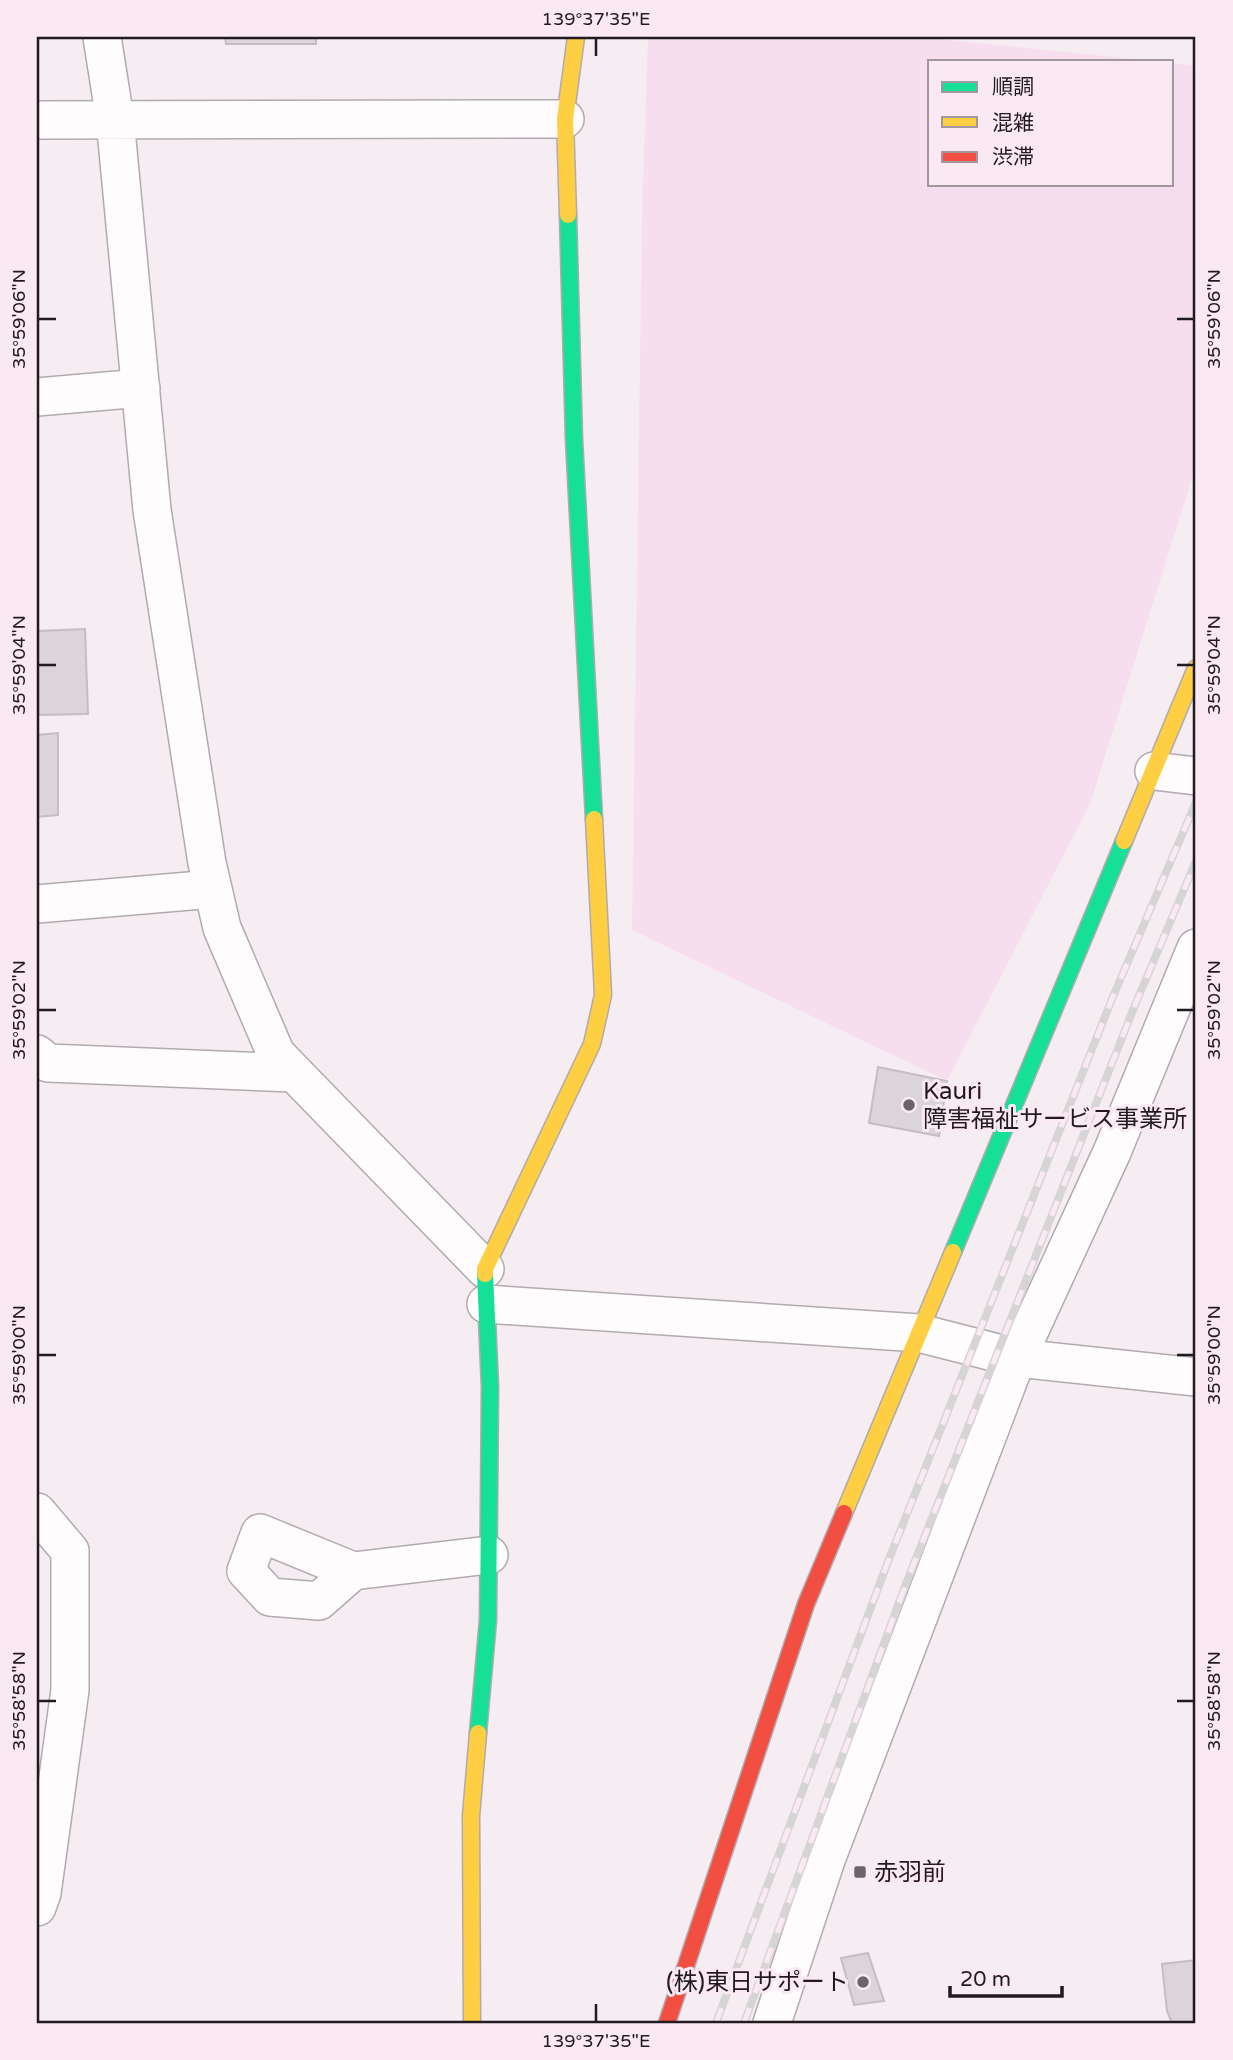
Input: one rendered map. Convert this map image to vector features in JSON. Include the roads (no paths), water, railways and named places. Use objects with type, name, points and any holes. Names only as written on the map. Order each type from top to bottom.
[{"type":"street","points":[[102,37],[115,119],[152,510],[205,849],[222,928],[276,1054],[485,1287],[919,1333],[1017,1357],[1196,1377]]},
{"type":"street","points":[[472,2023],[471,1816],[488,1620],[490,1387],[485,1287],[592,1044],[603,995],[574,439],[565,119],[576,37]]},
{"type":"street","points":[[37,120],[565,119]]},
{"type":"street","points":[[37,397],[141,388]]},
{"type":"street","points":[[667,2023],[806,1604],[1196,668]]},
{"type":"street","points":[[1154,771],[1196,776]]},
{"type":"street","points":[[37,905],[213,890]]},
{"type":"street","points":[[772,2023],[826,1860],[1017,1357],[1112,1152],[1196,948]]},
{"type":"street","points":[[37,1054],[48,1063],[294,1073]]},
{"type":"street","points":[[37,1512],[70,1551],[70,1690],[42,1893],[37,1907]]},
{"type":"street","points":[[353,1571],[489,1555]]},
{"type":"railway","points":[[716,2023],[889,1559],[1112,999],[1196,802]]},
{"type":"railway","points":[[744,2023],[907,1581],[1135,1005],[1196,861]]},
{"type":"place","name":"Kauri 障害福祉サービス事業所","points":[[909,1105]]},
{"type":"place","name":"赤羽前","points":[[860,1872]]},
{"type":"place","name":"(株)東日サポート","points":[[863,1982]]}]
